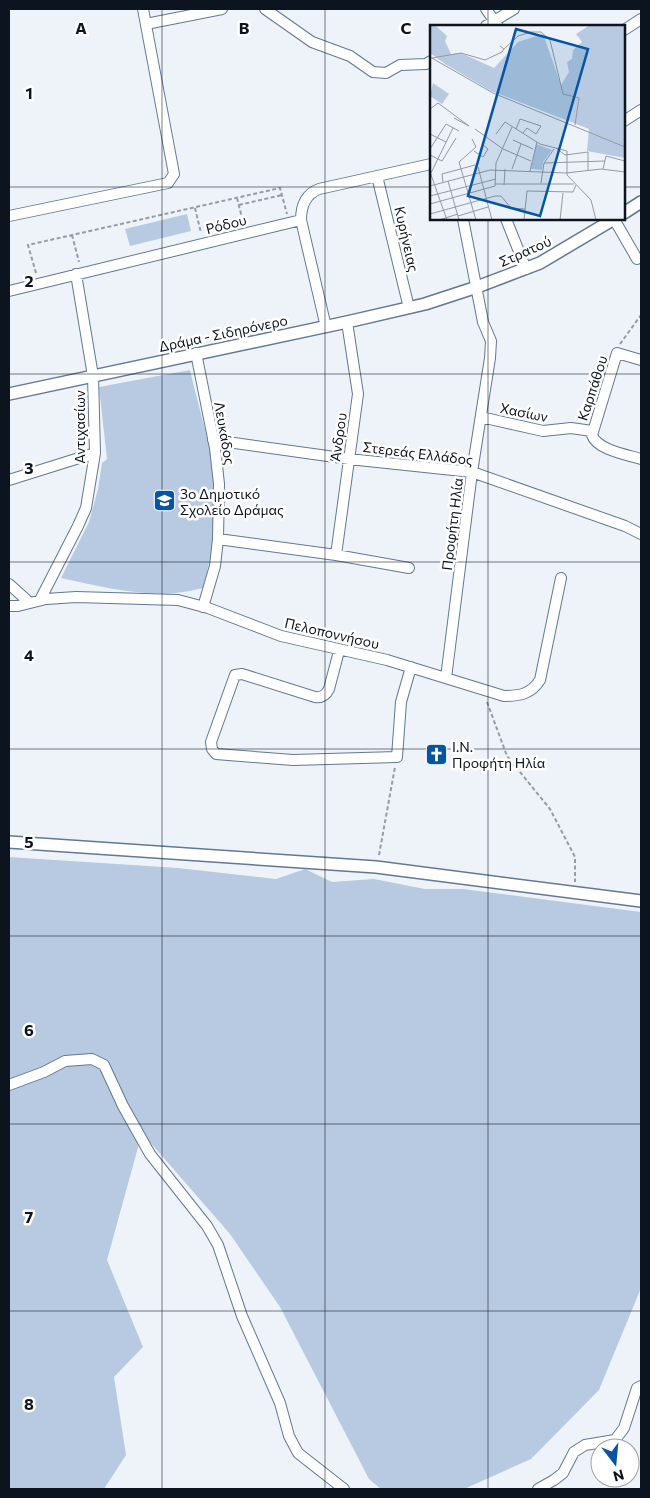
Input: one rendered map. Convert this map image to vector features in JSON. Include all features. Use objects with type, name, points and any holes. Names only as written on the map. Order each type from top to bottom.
[{"type":"street","points":[[9,216],[168,182],[174,174],[143,9]]},
{"type":"street","points":[[146,24],[222,9]]},
{"type":"street","points":[[265,9],[312,42],[350,56],[373,72],[386,73],[400,65],[429,62]]},
{"type":"street","points":[[486,9],[492,25],[514,9]]},
{"type":"street","points":[[625,29],[641,19]]},
{"type":"street","points":[[625,120],[641,110]]},
{"type":"street","points":[[326,327],[301,220],[305,202],[314,191],[430,164]]},
{"type":"street","name":"Κυρήνειας","points":[[378,176],[409,308]]},
{"type":"street","points":[[625,212],[641,202]]},
{"type":"street","name":"Ρόδου","points":[[9,291],[78,269],[301,220]]},
{"type":"street","name":"Προφήτη Ηλία","points":[[446,678],[491,341],[483,322],[463,220]]},
{"type":"street","points":[[506,220],[526,269]]},
{"type":"street","name":"Στρατού","points":[[442,299],[526,269],[550,258],[612,220]]},
{"type":"street","points":[[615,220],[637,259]]},
{"type":"street","name":"Αντιχασίων","points":[[35,602],[78,526],[86,508],[95,453],[93,376],[78,269]]},
{"type":"street","name":"Δράμα - Σιδηρόνερο","points":[[9,394],[326,327],[442,299]]},
{"type":"street","name":"Άνδρου","points":[[336,555],[358,394],[347,322]]},
{"type":"street","points":[[617,353],[641,360]]},
{"type":"street","name":"Καρπάθου","points":[[617,353],[592,431],[593,438],[605,448],[641,459]]},
{"type":"street","name":"Λευκάδος","points":[[196,354],[213,440],[219,484],[218,539],[215,566],[202,607]]},
{"type":"street","name":"Χασίων","points":[[481,417],[544,431],[571,428],[592,431]]},
{"type":"street","name":"Στερεάς Ελλάδος","points":[[213,440],[348,459],[472,472],[625,526],[641,534]]},
{"type":"street","points":[[9,480],[95,453]]},
{"type":"street","points":[[218,539],[336,555],[409,568]]},
{"type":"street","name":"Πελοποννήσου","points":[[9,606],[76,597],[166,599],[202,607],[281,636],[411,667],[504,696],[516,696],[526,694],[535,689],[540,680],[561,578]]},
{"type":"street","points":[[9,584],[35,602]]},
{"type":"street","points":[[340,651],[329,689],[326,694],[320,697],[242,674],[235,675],[211,742],[212,749],[216,754],[293,760],[397,757],[401,702],[411,667]]},
{"type":"street","points":[[9,842],[376,867],[641,901]]},
{"type":"street","points":[[9,1085],[44,1072],[65,1061],[92,1059],[104,1065],[123,1106],[150,1154],[202,1219],[218,1246],[242,1316],[280,1403],[289,1436],[298,1454],[344,1489]]},
{"type":"street","points":[[538,1489],[563,1473],[574,1452],[585,1445],[615,1440],[624,1428],[637,1388],[641,1386]]},
{"type":"path","points":[[36,275],[28,245],[280,188],[287,214]]},
{"type":"path","points":[[239,205],[282,195]]},
{"type":"path","points":[[237,198],[244,225]]},
{"type":"path","points":[[195,207],[201,235]]},
{"type":"path","points":[[72,235],[78,269]]},
{"type":"path","points":[[617,353],[620,343],[641,315]]},
{"type":"path","points":[[480,688],[507,756],[550,808],[575,856],[575,892]]},
{"type":"path","points":[[376,867],[397,757]]},
{"type":"shaded area","points":[[187,214],[191,231],[130,246],[125,229]]},
{"type":"shaded area","points":[[190,370],[210,451],[215,494],[213,542],[203,588],[161,594],[118,590],[61,578],[89,522],[98,489],[102,463],[107,459],[99,387]]},
{"type":"shaded area","points":[[9,857],[178,868],[276,879],[305,869],[332,882],[374,879],[425,889],[463,889],[641,912],[641,1288],[599,1390],[531,1459],[464,1489],[381,1489],[369,1479],[280,1307],[230,1234],[142,1133],[107,1260],[143,1347],[114,1377],[126,1455],[104,1489],[9,1489]]},
{"type":"place","name":"3ο Δημοτικό Σχολείο Δράμας","points":[[164,501]]},
{"type":"place","name":"Ι.Ν. Προφήτη Ηλία","points":[[436,754]]}]
